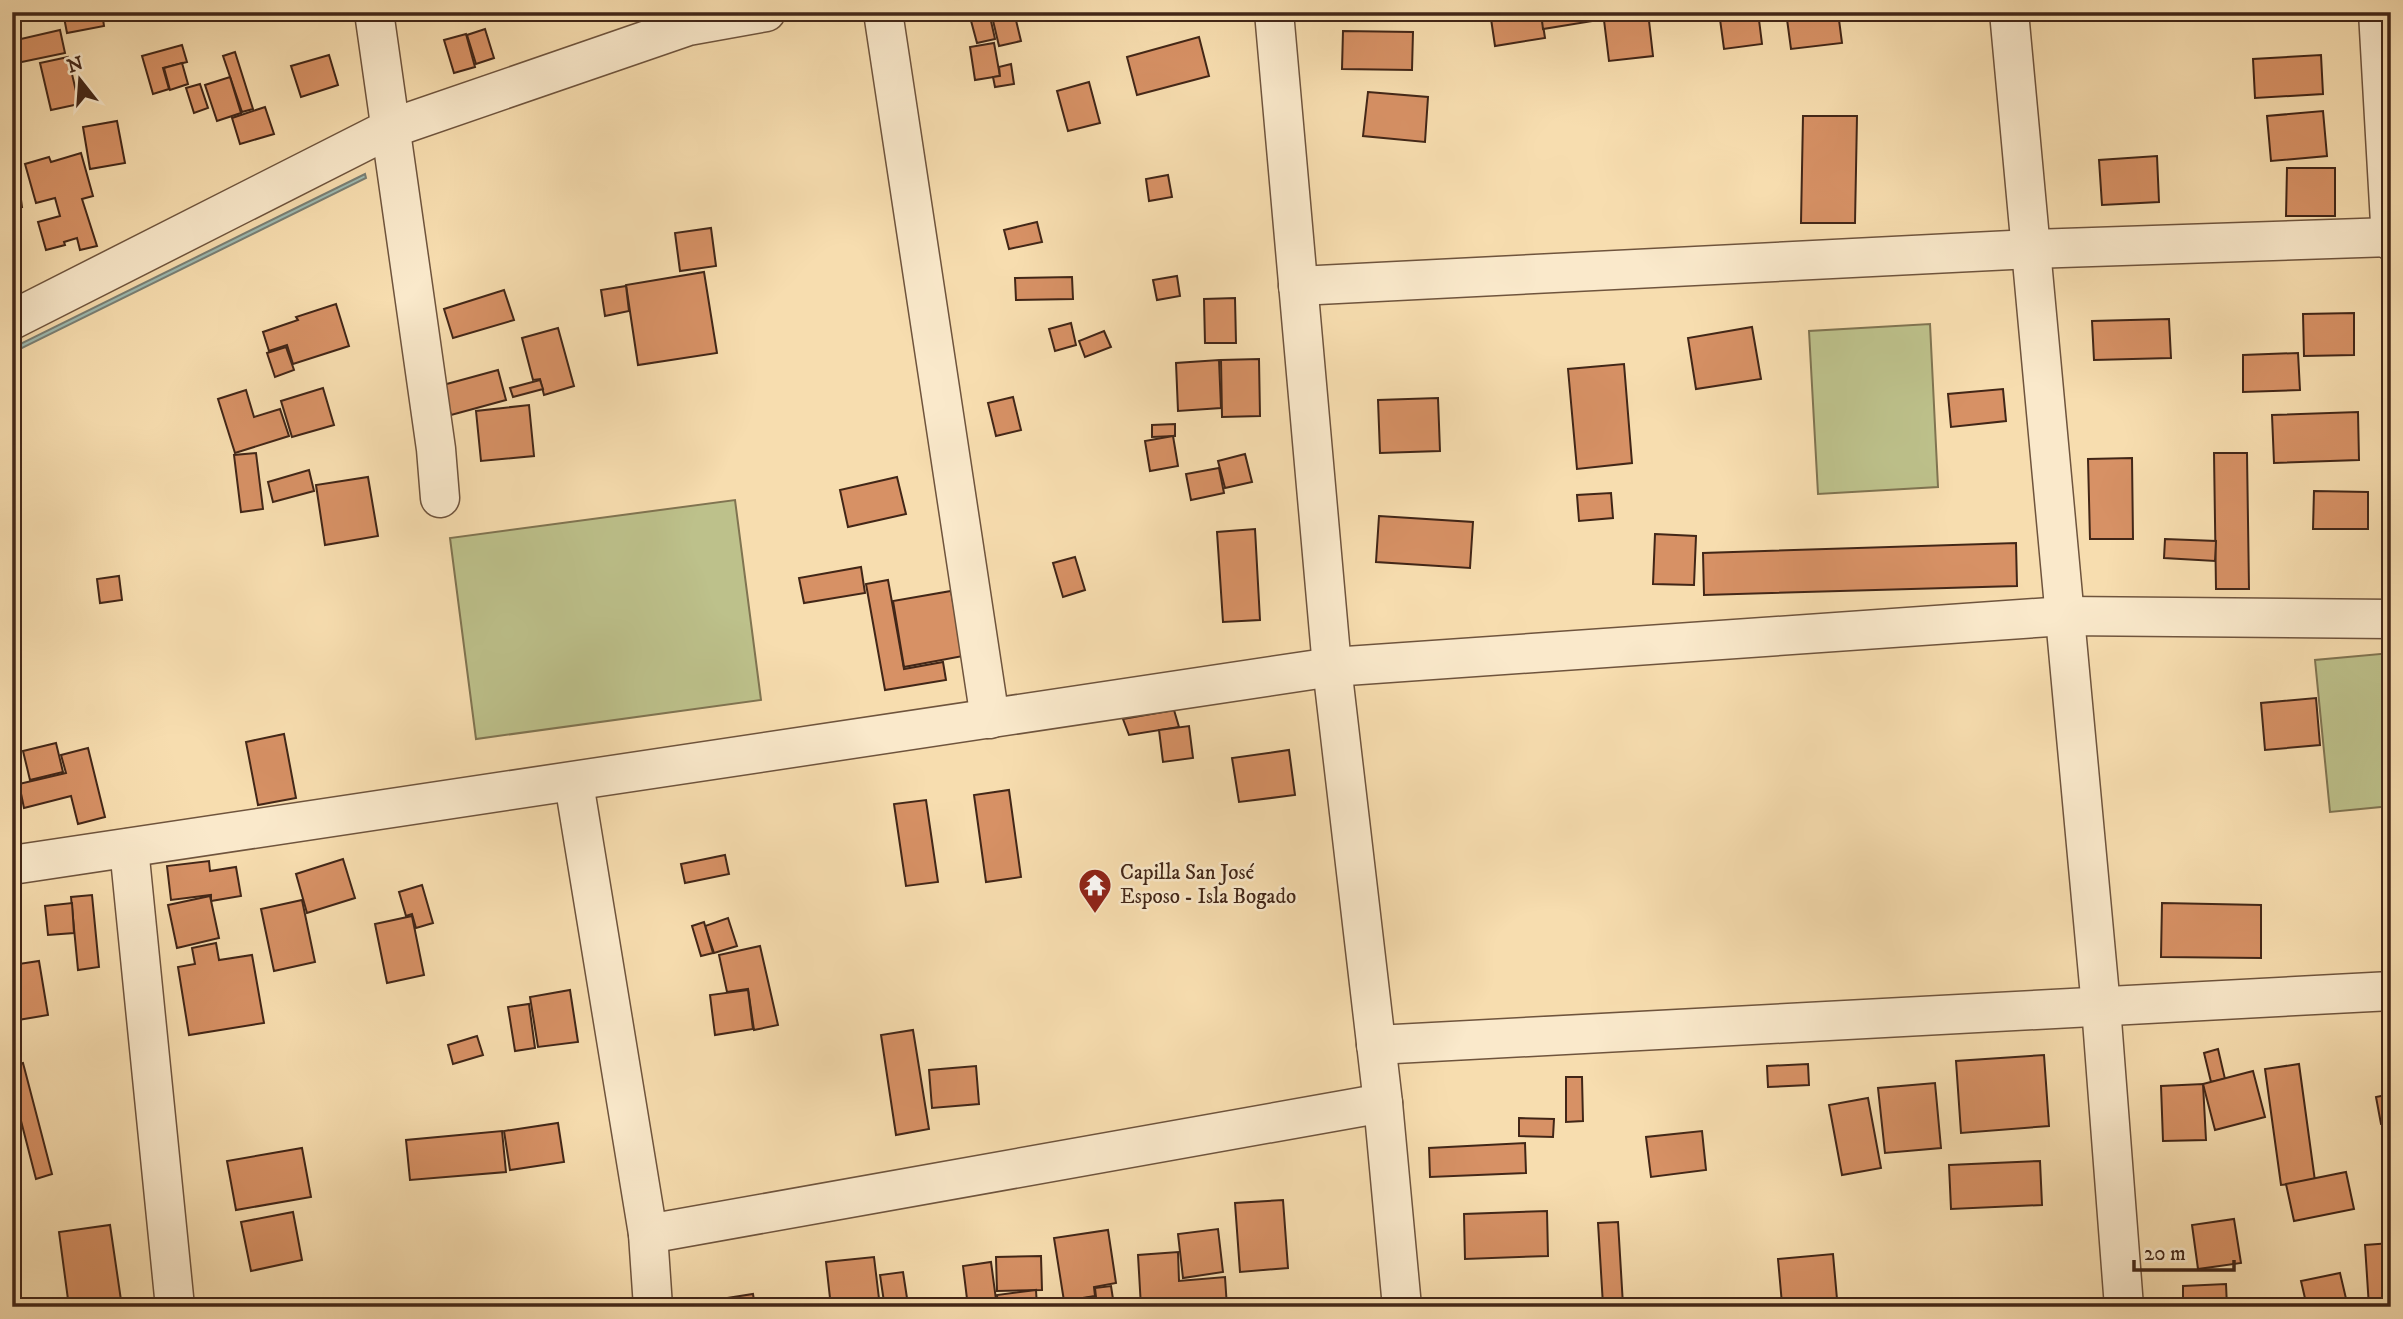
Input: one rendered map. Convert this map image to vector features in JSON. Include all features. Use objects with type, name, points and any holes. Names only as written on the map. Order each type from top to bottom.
[{"type":"street","points":[[374,12],[436,449],[440,498]]},
{"type":"street","points":[[12,320],[390,129],[688,26],[766,12]]},
{"type":"street","points":[[883,12],[990,719]]},
{"type":"street","points":[[1274,12],[1332,667],[1383,1103],[1402,1307]]},
{"type":"street","points":[[2009,12],[2101,1007],[2124,1307]]},
{"type":"street","points":[[1298,286],[2031,249],[2391,238],[2378,12]]},
{"type":"street","points":[[12,865],[574,783],[1332,667],[2065,616],[2391,619]]},
{"type":"street","points":[[574,783],[649,1234],[653,1307]]},
{"type":"street","points":[[129,848],[175,1307]]},
{"type":"street","points":[[1376,1045],[2391,991]]},
{"type":"street","points":[[649,1234],[1383,1103]]},
{"type":"green space","points":[[1930,324],[1938,487],[1818,494],[1809,331]]},
{"type":"green space","points":[[735,500],[761,700],[476,739],[450,538]]},
{"type":"green space","points":[[2391,653],[2391,806],[2330,812],[2315,660]]},
{"type":"water","points":[[365,174],[366,178],[12,353],[12,348]]},
{"type":"building","points":[[63,12],[102,12],[104,26],[67,33]]},
{"type":"building","points":[[989,12],[995,39],[977,43],[970,17]]},
{"type":"building","points":[[991,12],[1014,12],[1021,41],[999,46]]},
{"type":"building","points":[[1490,12],[1541,12],[1545,38],[1495,46]]},
{"type":"building","points":[[1541,12],[1604,12],[1605,19],[1543,29]]},
{"type":"building","points":[[1603,12],[1648,12],[1653,56],[1609,61]]},
{"type":"building","points":[[1719,12],[1758,12],[1762,44],[1724,49]]},
{"type":"building","points":[[1786,12],[1838,12],[1842,43],[1791,49]]},
{"type":"building","points":[[485,29],[494,58],[476,64],[467,35]]},
{"type":"building","points":[[60,30],[65,53],[12,64],[12,41]]},
{"type":"building","points":[[1343,31],[1413,32],[1412,70],[1342,69]]},
{"type":"building","points":[[466,34],[475,67],[454,73],[444,40]]},
{"type":"building","points":[[1199,37],[1209,76],[1137,95],[1127,57]]},
{"type":"building","points":[[994,43],[1000,76],[975,80],[970,47]]},
{"type":"building","points":[[182,45],[187,62],[163,68],[169,89],[153,94],[142,56]]},
{"type":"building","points":[[235,52],[253,109],[242,112],[223,56]]},
{"type":"building","points":[[329,55],[338,85],[301,97],[291,66]]},
{"type":"building","points":[[2321,55],[2323,94],[2255,98],[2253,59]]},
{"type":"building","points":[[68,57],[79,104],[51,110],[40,63]]},
{"type":"building","points":[[182,63],[188,84],[170,90],[164,68]]},
{"type":"building","points":[[1011,64],[1014,84],[995,87],[993,77],[1000,76],[999,67]]},
{"type":"building","points":[[230,77],[241,113],[217,121],[205,85]]},
{"type":"building","points":[[1089,82],[1100,123],[1068,131],[1057,91]]},
{"type":"building","points":[[200,84],[208,108],[194,113],[186,88]]},
{"type":"building","points":[[1368,92],[1428,97],[1425,142],[1363,136]]},
{"type":"building","points":[[265,107],[274,134],[240,144],[232,118]]},
{"type":"building","points":[[2323,111],[2327,156],[2271,161],[2267,116]]},
{"type":"building","points":[[1803,116],[1857,116],[1855,223],[1801,223]]},
{"type":"building","points":[[117,121],[125,163],[90,169],[83,127]]},
{"type":"building","points":[[12,147],[22,207],[12,208]]},
{"type":"building","points":[[81,153],[93,196],[82,199],[97,246],[80,250],[77,238],[64,242],[65,245],[46,250],[38,222],[60,216],[55,198],[36,203],[25,164],[49,157],[51,162]]},
{"type":"building","points":[[2157,156],[2159,202],[2102,205],[2099,160]]},
{"type":"building","points":[[2287,168],[2335,168],[2335,216],[2286,216]]},
{"type":"building","points":[[1168,175],[1172,197],[1149,201],[1146,179]]},
{"type":"building","points":[[1037,222],[1042,242],[1009,249],[1004,230]]},
{"type":"building","points":[[711,228],[716,266],[680,271],[675,233]]},
{"type":"building","points":[[704,272],[717,353],[638,365],[626,285]]},
{"type":"building","points":[[1177,276],[1180,296],[1157,300],[1153,280]]},
{"type":"building","points":[[1072,277],[1073,299],[1016,300],[1015,278]]},
{"type":"building","points":[[626,286],[629,311],[605,316],[601,290]]},
{"type":"building","points":[[504,290],[514,320],[453,338],[444,309]]},
{"type":"building","points":[[1235,298],[1236,343],[1205,343],[1204,299]]},
{"type":"building","points":[[336,304],[349,346],[293,364],[287,345],[269,351],[263,332],[298,320],[296,317]]},
{"type":"building","points":[[2354,313],[2354,355],[2304,356],[2303,314]]},
{"type":"building","points":[[2169,319],[2171,358],[2094,360],[2092,321]]},
{"type":"building","points":[[1071,323],[1076,345],[1055,351],[1049,329]]},
{"type":"building","points":[[1752,327],[1761,379],[1696,389],[1688,338]]},
{"type":"building","points":[[558,328],[574,386],[544,395],[540,379],[533,380],[522,338]]},
{"type":"building","points":[[1104,331],[1111,347],[1085,357],[1079,341]]},
{"type":"building","points":[[286,347],[294,370],[275,377],[267,353]]},
{"type":"building","points":[[2298,353],[2300,390],[2243,392],[2243,355]]},
{"type":"building","points":[[1259,359],[1260,416],[1222,417],[1221,360]]},
{"type":"building","points":[[1219,360],[1221,408],[1178,411],[1176,363]]},
{"type":"building","points":[[1624,364],[1632,463],[1577,469],[1568,369]]},
{"type":"building","points":[[498,370],[506,400],[451,415],[443,385]]},
{"type":"building","points":[[540,380],[543,389],[513,397],[510,388]]},
{"type":"building","points":[[323,388],[334,425],[292,437],[281,401]]},
{"type":"building","points":[[2003,389],[2006,421],[1951,427],[1948,394]]},
{"type":"building","points":[[246,390],[254,417],[280,409],[289,436],[235,453],[218,399]]},
{"type":"building","points":[[1013,397],[1021,430],[996,436],[988,403]]},
{"type":"building","points":[[1438,398],[1440,451],[1380,453],[1378,400]]},
{"type":"building","points":[[529,405],[534,456],[481,461],[476,411]]},
{"type":"building","points":[[2358,412],[2359,460],[2274,463],[2272,415]]},
{"type":"building","points":[[1175,424],[1175,436],[1152,437],[1152,425]]},
{"type":"building","points":[[1173,436],[1178,466],[1150,471],[1145,441]]},
{"type":"building","points":[[256,453],[263,509],[241,512],[234,455]]},
{"type":"building","points":[[2214,453],[2247,453],[2249,589],[2216,589]]},
{"type":"building","points":[[1245,454],[1252,482],[1225,488],[1218,461]]},
{"type":"building","points":[[2132,458],[2133,539],[2090,539],[2088,459]]},
{"type":"building","points":[[1219,468],[1224,493],[1191,500],[1186,474]]},
{"type":"building","points":[[309,470],[314,491],[273,502],[268,482]]},
{"type":"building","points":[[368,477],[378,536],[325,545],[316,485]]},
{"type":"building","points":[[897,477],[906,514],[848,527],[840,490]]},
{"type":"building","points":[[2314,491],[2368,492],[2368,529],[2313,529]]},
{"type":"building","points":[[1611,493],[1613,518],[1579,521],[1577,495]]},
{"type":"building","points":[[1379,516],[1473,522],[1470,568],[1376,562]]},
{"type":"building","points":[[1255,529],[1260,620],[1223,622],[1217,532]]},
{"type":"building","points":[[1655,534],[1696,536],[1694,585],[1653,584]]},
{"type":"building","points":[[2165,539],[2216,541],[2215,561],[2164,558]]},
{"type":"building","points":[[2016,543],[2017,586],[1704,595],[1703,553]]},
{"type":"building","points":[[1075,557],[1085,590],[1063,597],[1053,563]]},
{"type":"building","points":[[861,567],[865,593],[804,603],[799,578]]},
{"type":"building","points":[[119,576],[122,600],[100,603],[97,579]]},
{"type":"building","points":[[888,580],[904,669],[943,662],[946,680],[885,690],[866,584]]},
{"type":"building","points":[[951,591],[963,656],[904,667],[893,601]]},
{"type":"building","points":[[2316,698],[2320,745],[2265,750],[2261,703]]},
{"type":"building","points":[[1174,710],[1179,727],[1129,735],[1123,719]]},
{"type":"building","points":[[1189,726],[1193,758],[1163,762],[1159,730]]},
{"type":"building","points":[[284,734],[296,798],[258,805],[246,742]]},
{"type":"building","points":[[56,743],[63,772],[30,780],[23,751]]},
{"type":"building","points":[[88,748],[105,817],[78,824],[71,796],[24,808],[19,784],[66,773],[61,755]]},
{"type":"building","points":[[1289,750],[1295,795],[1239,802],[1232,758]]},
{"type":"building","points":[[1009,790],[1021,877],[986,882],[974,795]]},
{"type":"building","points":[[926,800],[938,882],[906,886],[894,804]]},
{"type":"building","points":[[725,855],[729,874],[685,883],[681,864]]},
{"type":"building","points":[[343,859],[355,898],[307,913],[296,874]]},
{"type":"building","points":[[209,861],[210,871],[236,867],[241,896],[211,901],[211,895],[171,900],[167,866]]},
{"type":"building","points":[[422,885],[433,923],[416,928],[412,914],[406,916],[399,892]]},
{"type":"building","points":[[92,895],[99,967],[78,970],[71,897]]},
{"type":"building","points":[[210,896],[219,938],[177,948],[168,905]]},
{"type":"building","points":[[302,900],[315,962],[274,971],[261,909]]},
{"type":"building","points":[[72,903],[74,933],[48,935],[45,906]]},
{"type":"building","points":[[2162,903],[2261,905],[2261,958],[2161,957]]},
{"type":"building","points":[[412,916],[424,975],[387,983],[375,924]]},
{"type":"building","points":[[728,918],[737,946],[714,953],[705,926]]},
{"type":"building","points":[[704,922],[713,953],[701,956],[692,926]]},
{"type":"building","points":[[216,943],[219,960],[252,955],[264,1023],[189,1035],[178,967],[195,964],[192,948]]},
{"type":"building","points":[[760,946],[778,1025],[754,1030],[748,989],[727,992],[719,955]]},
{"type":"building","points":[[39,961],[48,1015],[12,1021],[12,965]]},
{"type":"building","points":[[570,990],[578,1042],[538,1047],[530,997]]},
{"type":"building","points":[[748,990],[753,1029],[715,1035],[710,995]]},
{"type":"building","points":[[529,1004],[535,1048],[515,1051],[508,1007]]},
{"type":"building","points":[[913,1030],[929,1129],[896,1135],[881,1035]]},
{"type":"building","points":[[477,1036],[483,1055],[453,1064],[448,1045]]},
{"type":"building","points":[[2218,1049],[2225,1079],[2211,1082],[2204,1053]]},
{"type":"building","points":[[2044,1055],[2049,1126],[1961,1133],[1956,1061]]},
{"type":"building","points":[[23,1063],[52,1174],[36,1179],[12,1086],[12,1066]]},
{"type":"building","points":[[1808,1064],[1809,1085],[1768,1087],[1767,1066]]},
{"type":"building","points":[[2299,1064],[2315,1181],[2281,1185],[2265,1069]]},
{"type":"building","points":[[976,1066],[979,1104],[932,1108],[929,1070]]},
{"type":"building","points":[[2253,1071],[2265,1117],[2215,1130],[2203,1084]]},
{"type":"building","points":[[1566,1077],[1582,1077],[1583,1121],[1566,1122]]},
{"type":"building","points":[[1935,1083],[1941,1148],[1885,1153],[1878,1088]]},
{"type":"building","points":[[2203,1084],[2206,1140],[2163,1141],[2161,1086]]},
{"type":"building","points":[[2391,1094],[2391,1123],[2381,1124],[2376,1097]]},
{"type":"building","points":[[1868,1098],[1881,1168],[1842,1175],[1829,1105]]},
{"type":"building","points":[[1519,1118],[1554,1119],[1553,1137],[1519,1136]]},
{"type":"building","points":[[558,1123],[564,1162],[510,1170],[504,1131]]},
{"type":"building","points":[[502,1131],[506,1172],[410,1180],[406,1140]]},
{"type":"building","points":[[1702,1131],[1706,1170],[1651,1177],[1646,1137]]},
{"type":"building","points":[[1525,1143],[1526,1173],[1430,1177],[1429,1148]]},
{"type":"building","points":[[302,1148],[311,1197],[236,1210],[227,1161]]},
{"type":"building","points":[[2040,1161],[2042,1205],[1951,1209],[1949,1165]]},
{"type":"building","points":[[2346,1172],[2354,1209],[2294,1221],[2286,1184]]},
{"type":"building","points":[[1283,1200],[1288,1268],[1240,1272],[1235,1203]]},
{"type":"building","points":[[1547,1211],[1548,1256],[1465,1259],[1464,1214]]},
{"type":"building","points":[[293,1212],[302,1260],[251,1271],[241,1222]]},
{"type":"building","points":[[2234,1219],[2241,1263],[2198,1269],[2192,1225]]},
{"type":"building","points":[[1618,1222],[1623,1305],[1603,1305],[1598,1223]]},
{"type":"building","points":[[110,1225],[122,1307],[69,1307],[59,1232]]},
{"type":"building","points":[[1218,1229],[1223,1272],[1183,1278],[1178,1234]]},
{"type":"building","points":[[1108,1230],[1116,1283],[1094,1287],[1095,1296],[1064,1301],[1054,1238]]},
{"type":"building","points":[[2391,1243],[2391,1306],[2369,1307],[2365,1245]]},
{"type":"building","points":[[1178,1252],[1179,1281],[1225,1277],[1227,1307],[1141,1307],[1138,1255]]},
{"type":"building","points":[[1833,1254],[1837,1299],[1782,1304],[1778,1259]]},
{"type":"building","points":[[1041,1256],[1042,1290],[997,1291],[996,1257]]},
{"type":"building","points":[[874,1257],[880,1307],[831,1307],[826,1262]]},
{"type":"building","points":[[991,1262],[997,1307],[968,1307],[963,1266]]},
{"type":"building","points":[[903,1272],[907,1298],[884,1302],[880,1275]]},
{"type":"building","points":[[2340,1273],[2348,1307],[2307,1307],[2301,1281]]},
{"type":"building","points":[[2226,1284],[2227,1307],[2183,1307],[2183,1286]]},
{"type":"building","points":[[1111,1286],[1113,1299],[1094,1302],[1095,1288]]},
{"type":"building","points":[[1036,1290],[1037,1307],[998,1307],[997,1295]]},
{"type":"building","points":[[753,1294],[755,1307],[715,1307],[714,1300]]},
{"type":"building","points":[[1092,1297],[1094,1307],[1055,1307],[1054,1303]]},
{"type":"place","name":"Capilla San José Esposo - Isla Bogado","points":[[1095,915]]}]
